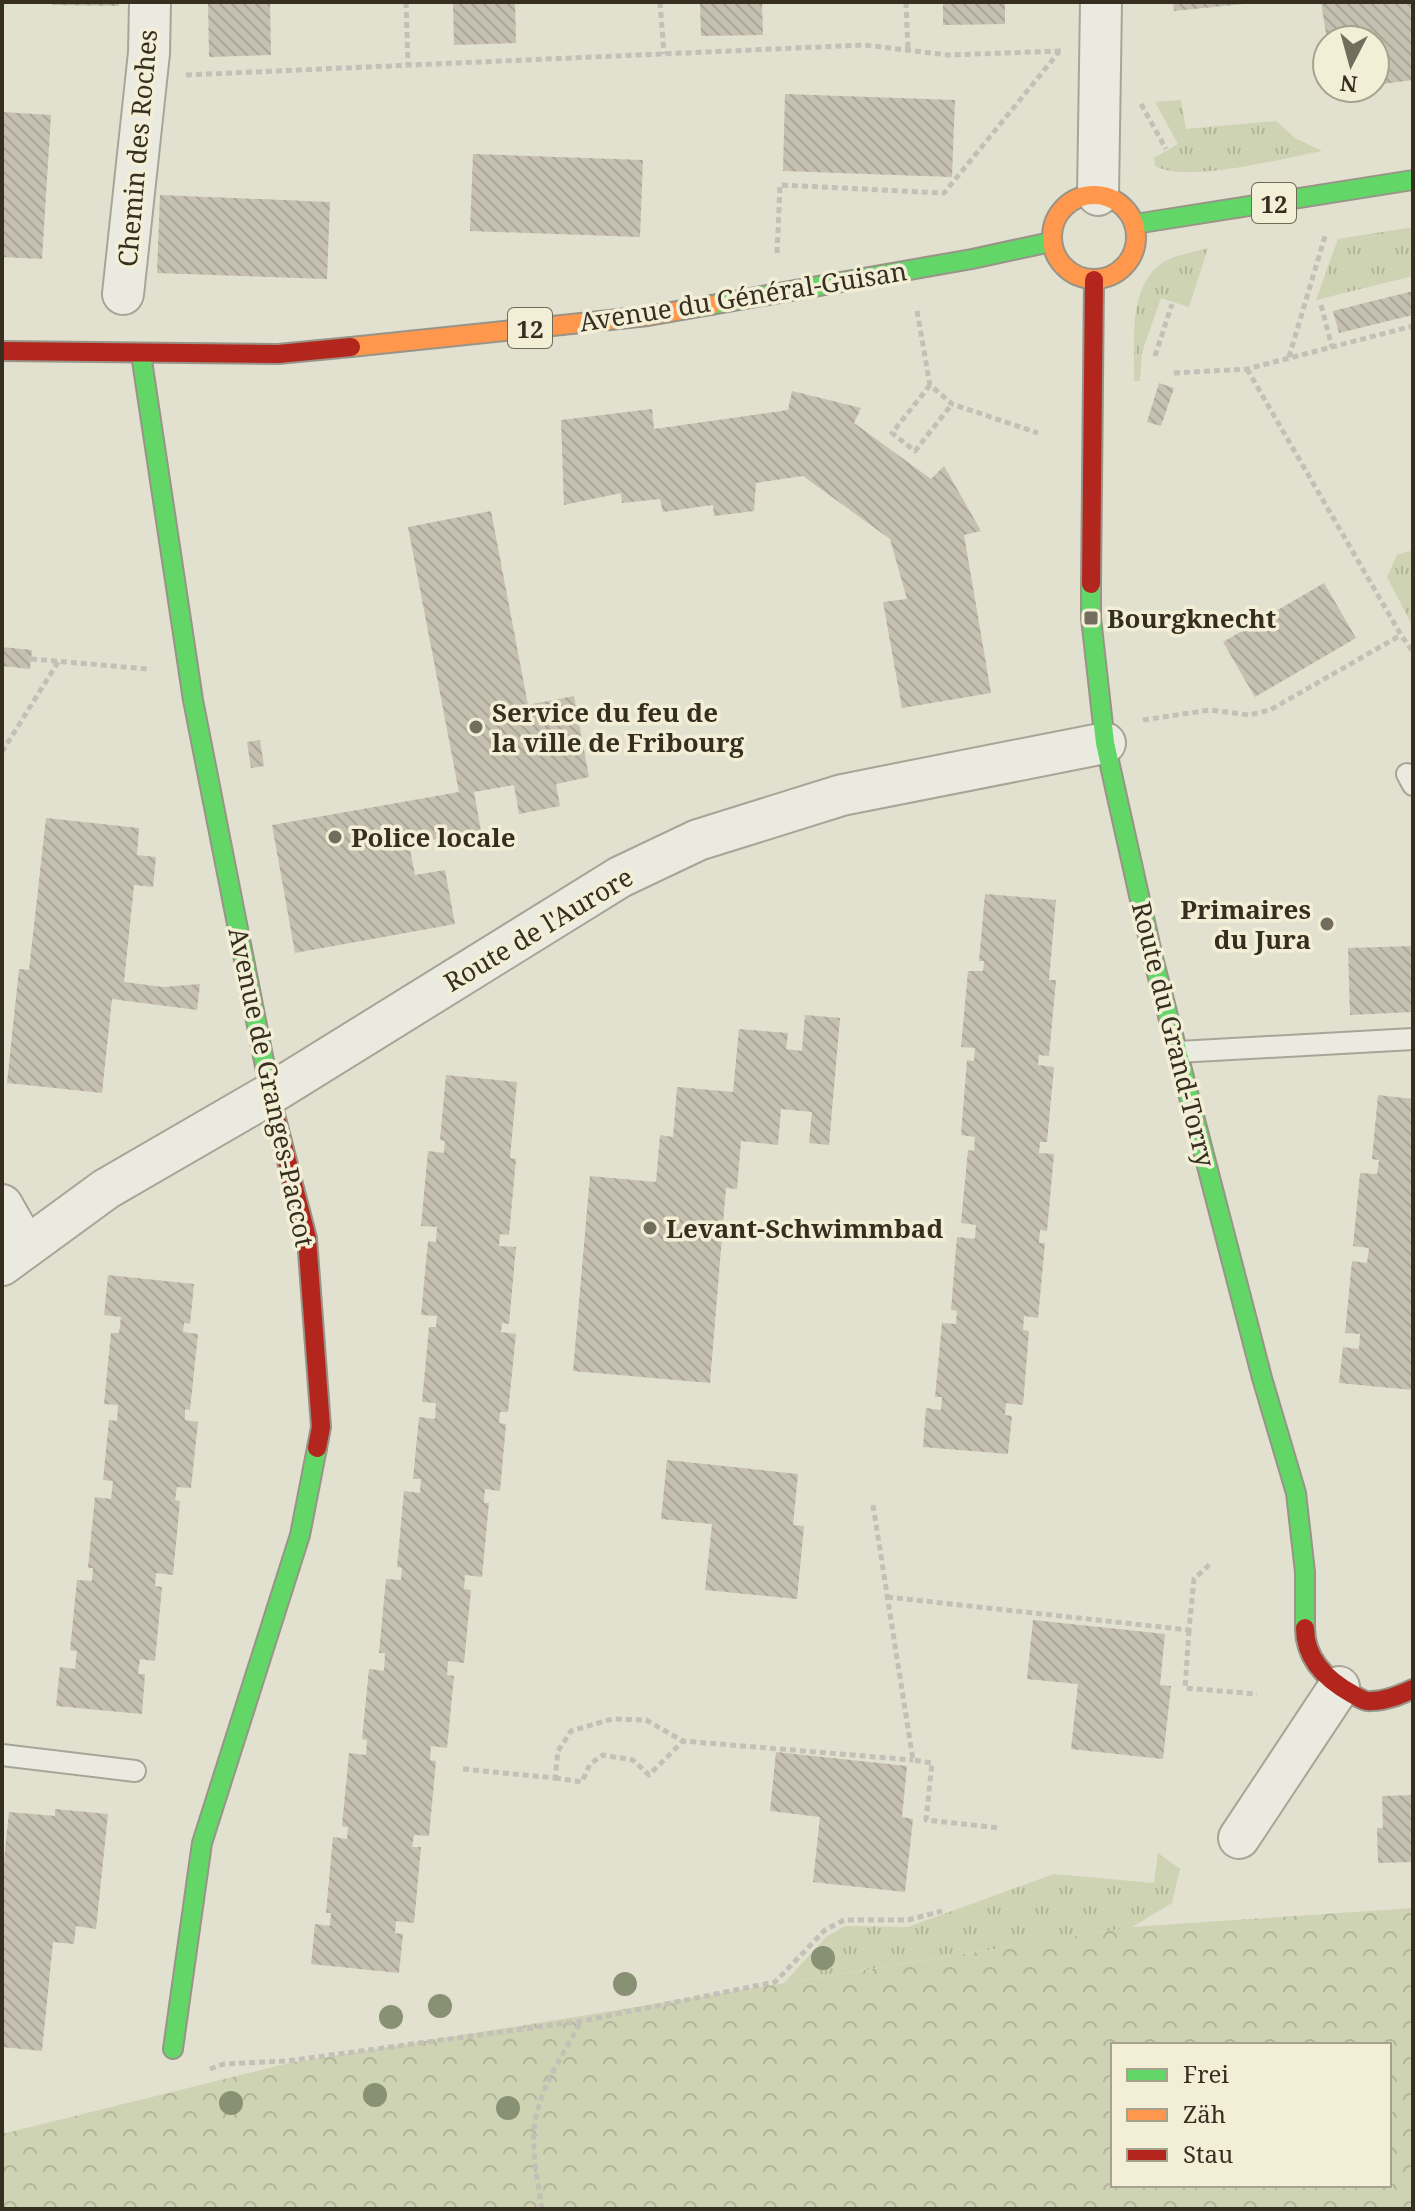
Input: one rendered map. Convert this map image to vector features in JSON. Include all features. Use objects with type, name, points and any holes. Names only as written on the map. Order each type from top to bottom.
[{"type":"street","name":"Chemin des Roches","points":[[123,294],[146,77],[150,2]]},
{"type":"street","points":[[1098,195],[1101,2]]},
{"type":"street","name":"12","points":[[1135,224],[1413,180]]},
{"type":"street","points":[[1098,195],[1115,200],[1128,210],[1135,224],[1137,242],[1132,258],[1121,271],[1108,278],[1094,280],[1074,275],[1061,264],[1051,242],[1056,218],[1067,204],[1081,196],[1098,195]]},
{"type":"street","name":"Avenue du Général-Guisan","points":[[2,351],[278,354],[648,316],[972,259],[1051,242]]},
{"type":"street","name":"Route du Grand-Torry","points":[[1094,280],[1091,618],[1105,743],[1153,958],[1262,1378],[1296,1493],[1305,1572],[1305,1637],[1316,1667],[1339,1687],[1368,1702],[1396,1697],[1413,1689]]},
{"type":"street","name":"Avenue de Granges-Paccot","points":[[141,354],[193,700],[270,1094],[307,1238],[321,1427],[300,1535],[202,1843],[173,2049]]},
{"type":"street","name":"Route de l'Aurore","points":[[2,1205],[14,1256],[106,1189],[270,1094],[620,877],[698,840],[842,795],[1105,743]]},
{"type":"street","points":[[1239,1838],[1339,1687]]},
{"type":"lane","points":[[1178,1052],[1413,1039]]},
{"type":"lane","points":[[2,1755],[135,1771]]},
{"type":"path","points":[[406,2],[408,65]]},
{"type":"path","points":[[660,2],[664,54]]},
{"type":"path","points":[[906,2],[908,50]]},
{"type":"path","points":[[146,77],[864,45],[948,55],[1067,51]]},
{"type":"path","points":[[777,253],[780,185],[944,193],[1060,51]]},
{"type":"path","points":[[1142,107],[1166,149]]},
{"type":"path","points":[[1289,358],[1338,193]]},
{"type":"path","points":[[915,303],[930,385],[952,404],[1038,433]]},
{"type":"path","points":[[1155,356],[1172,304]]},
{"type":"path","points":[[1321,305],[1332,347]]},
{"type":"path","points":[[1174,373],[1247,369],[1413,326]]},
{"type":"path","points":[[1247,369],[1413,652]]},
{"type":"path","points":[[930,385],[892,433],[915,451],[952,404]]},
{"type":"path","points":[[1142,720],[1210,710],[1249,715],[1270,710],[1401,635]]},
{"type":"path","points":[[31,659],[139,669]]},
{"type":"path","points":[[2,752],[58,662]]},
{"type":"path","points":[[873,1505],[913,1760]]},
{"type":"path","points":[[1210,1564],[1194,1579],[1185,1688],[1257,1694]]},
{"type":"path","points":[[887,1597],[1189,1630]]},
{"type":"path","points":[[555,1778],[558,1751],[571,1731],[612,1719],[646,1720],[683,1741],[932,1763],[926,1820],[1000,1828]]},
{"type":"path","points":[[463,1769],[582,1782],[590,1764],[603,1755],[633,1760],[649,1775],[683,1741]]},
{"type":"path","points":[[173,2049],[182,2068],[206,2071],[224,2064],[287,2061],[582,2021],[775,1982],[825,1930],[844,1920],[908,1920],[942,1911]]},
{"type":"path","points":[[542,2209],[535,2167],[534,2128],[542,2095],[582,2021]]},
{"type":"green space","points":[[1181,100],[1186,129],[1276,121],[1295,138],[1322,151],[1211,171],[1170,171],[1155,166],[1154,158],[1178,144],[1155,102]]},
{"type":"green space","points":[[1413,227],[1413,276],[1316,300],[1338,239]]},
{"type":"green space","points":[[1208,248],[1189,307],[1161,298],[1142,352],[1140,381],[1134,381],[1135,321],[1147,279],[1167,260]]},
{"type":"green space","points":[[1410,551],[1413,554],[1413,627],[1387,577],[1397,555]]},
{"type":"green space","points":[[1158,1853],[1180,1869],[1172,1903],[1132,1927],[784,1983],[826,1937],[845,1926],[908,1927],[1054,1874],[1154,1883]]},
{"type":"green space","points":[[1413,1908],[1413,2209],[2,2209],[2,2134],[289,2063],[1132,1927]]},
{"type":"building","points":[[53,2],[119,2],[119,6],[53,5]]},
{"type":"building","points":[[208,2],[270,2],[271,55],[209,57]]},
{"type":"building","points":[[453,2],[515,2],[516,43],[454,45]]},
{"type":"building","points":[[700,2],[762,2],[763,35],[701,36]]},
{"type":"building","points":[[943,2],[1005,2],[1005,24],[943,25]]},
{"type":"building","points":[[1173,2],[1243,2],[1243,4],[1174,11]]},
{"type":"building","points":[[1321,2],[1413,2],[1413,80],[1391,83],[1391,24],[1324,24]]},
{"type":"building","points":[[785,94],[955,100],[952,177],[783,171]]},
{"type":"building","points":[[2,112],[51,115],[42,259],[2,257]]},
{"type":"building","points":[[473,154],[643,160],[640,237],[470,231]]},
{"type":"building","points":[[160,195],[330,202],[327,279],[157,273]]},
{"type":"building","points":[[1413,291],[1413,315],[1339,333],[1333,311]]},
{"type":"building","points":[[1159,383],[1174,388],[1161,426],[1147,422]]},
{"type":"building","points":[[792,391],[861,408],[854,423],[931,479],[944,466],[981,531],[964,535],[991,693],[902,708],[883,602],[907,599],[890,539],[803,476],[756,483],[754,511],[714,516],[713,505],[663,512],[660,499],[622,503],[621,493],[564,505],[561,420],[652,409],[654,429],[788,410]]},
{"type":"building","points":[[491,511],[528,705],[574,696],[589,777],[556,784],[560,806],[519,814],[514,785],[474,792],[481,831],[409,844],[415,875],[445,870],[455,924],[295,953],[272,825],[459,792],[408,527]]},
{"type":"building","points":[[1324,583],[1356,638],[1255,697],[1223,642]]},
{"type":"building","points":[[2,647],[32,650],[30,669],[2,666]]},
{"type":"building","points":[[260,740],[264,766],[251,768],[247,742]]},
{"type":"building","points":[[46,818],[139,828],[137,855],[156,857],[153,887],[134,885],[124,982],[163,987],[200,984],[197,1010],[112,999],[102,1093],[7,1083],[19,969],[29,970]]},
{"type":"building","points":[[985,894],[1056,900],[1049,980],[1056,980],[1049,1056],[1039,1055],[1038,1065],[1054,1067],[1047,1142],[1040,1142],[1039,1153],[1054,1154],[1047,1231],[1040,1230],[1039,1243],[1045,1243],[1038,1318],[1024,1316],[1023,1330],[1029,1331],[1023,1405],[1006,1403],[1005,1415],[1012,1416],[1008,1454],[923,1447],[926,1408],[941,1410],[942,1397],[935,1397],[942,1323],[956,1324],[957,1311],[951,1310],[957,1237],[975,1239],[976,1225],[961,1223],[968,1150],[974,1151],[975,1137],[961,1135],[967,1060],[974,1061],[975,1048],[961,1047],[968,971],[983,971],[984,961],[979,961]]},
{"type":"building","points":[[1413,946],[1413,1012],[1350,1015],[1348,948]]},
{"type":"building","points":[[805,1015],[840,1018],[829,1145],[809,1143],[812,1112],[781,1109],[778,1145],[741,1141],[737,1189],[726,1188],[710,1383],[573,1371],[590,1176],[656,1182],[660,1135],[673,1137],[677,1087],[733,1092],[739,1029],[788,1033],[786,1049],[802,1051]]},
{"type":"building","points":[[446,1075],[517,1082],[510,1158],[516,1159],[509,1235],[500,1234],[499,1246],[516,1247],[509,1324],[502,1323],[501,1332],[516,1334],[508,1412],[500,1412],[499,1423],[506,1424],[500,1491],[485,1489],[484,1503],[489,1503],[482,1577],[465,1575],[464,1589],[471,1590],[464,1663],[448,1661],[447,1675],[454,1676],[447,1748],[431,1746],[430,1760],[436,1761],[429,1836],[414,1835],[412,1847],[421,1847],[414,1923],[396,1921],[395,1933],[403,1934],[399,1973],[311,1964],[315,1924],[330,1926],[331,1913],[326,1913],[333,1837],[347,1839],[348,1827],[342,1826],[349,1753],[366,1755],[367,1740],[362,1739],[369,1669],[384,1671],[385,1653],[379,1653],[386,1579],[401,1580],[402,1568],[397,1567],[404,1491],[420,1493],[421,1479],[413,1479],[419,1417],[435,1419],[436,1403],[422,1402],[429,1327],[436,1327],[437,1316],[421,1315],[428,1241],[436,1242],[437,1227],[421,1226],[428,1151],[444,1153],[445,1141],[440,1140]]},
{"type":"building","points":[[1378,1095],[1413,1099],[1413,1390],[1339,1383],[1343,1347],[1359,1349],[1360,1334],[1345,1333],[1352,1261],[1367,1263],[1369,1248],[1353,1246],[1360,1173],[1377,1174],[1379,1160],[1372,1159]]},
{"type":"building","points":[[108,1275],[194,1284],[190,1324],[184,1323],[183,1332],[198,1334],[190,1410],[185,1409],[185,1420],[198,1422],[191,1488],[177,1487],[175,1500],[180,1501],[173,1575],[156,1573],[155,1586],[162,1587],[155,1661],[140,1659],[138,1674],[145,1674],[142,1714],[56,1706],[60,1667],[75,1669],[77,1651],[70,1650],[77,1580],[92,1581],[93,1568],[88,1568],[95,1497],[111,1499],[113,1481],[103,1480],[109,1420],[117,1421],[118,1405],[104,1404],[111,1333],[119,1333],[121,1317],[104,1315]]},
{"type":"building","points":[[667,1460],[798,1474],[793,1525],[804,1526],[797,1599],[705,1590],[712,1524],[661,1519]]},
{"type":"building","points":[[1033,1620],[1165,1634],[1160,1685],[1171,1686],[1163,1759],[1071,1749],[1078,1684],[1027,1679]]},
{"type":"building","points":[[776,1752],[907,1766],[902,1817],[913,1819],[905,1892],[813,1882],[820,1817],[770,1811]]},
{"type":"building","points":[[1413,1795],[1413,1862],[1378,1863],[1377,1828],[1383,1828],[1382,1796]]},
{"type":"building","points":[[55,1809],[108,1814],[96,1929],[76,1926],[74,1944],[53,1942],[42,2051],[2,2047],[2,1879],[9,1812],[55,1816]]},
{"type":"traffic: fast","points":[[1135,224],[1413,180]]},
{"type":"traffic: fast","points":[[711,305],[1051,242]]},
{"type":"traffic: fast","points":[[141,354],[193,700],[273,1107]]},
{"type":"traffic: fast","points":[[1091,584],[1091,618],[1105,743],[1153,958],[1262,1378],[1296,1493],[1305,1572],[1305,1628]]},
{"type":"traffic: fast","points":[[173,2049],[202,1843],[300,1535],[317,1448]]},
{"type":"traffic: slow","points":[[1086,195],[1102,195],[1118,202],[1129,213],[1136,237],[1133,253],[1124,267],[1102,279],[1086,279],[1070,272],[1059,261],[1052,245],[1052,229],[1059,213],[1070,202],[1086,195]]},
{"type":"traffic: slow","points":[[351,347],[648,316],[711,305]]},
{"type":"traffic: jam","points":[[1091,584],[1094,280]]},
{"type":"traffic: jam","points":[[2,351],[278,354],[351,347]]},
{"type":"traffic: jam","points":[[273,1107],[307,1238],[321,1427],[317,1448]]},
{"type":"traffic: jam","points":[[1305,1628],[1314,1660],[1327,1676],[1354,1695],[1367,1701],[1377,1701],[1413,1689]]},
{"type":"place","name":"Bourgknecht","points":[[1091,618]]},
{"type":"place","name":"Service du feu de la ville de Fribourg","points":[[476,727]]},
{"type":"place","name":"Police locale","points":[[335,837]]},
{"type":"place","name":"Primaires du Jura","points":[[1327,924]]},
{"type":"place","name":"Levant-Schwimmbad","points":[[650,1228]]}]
